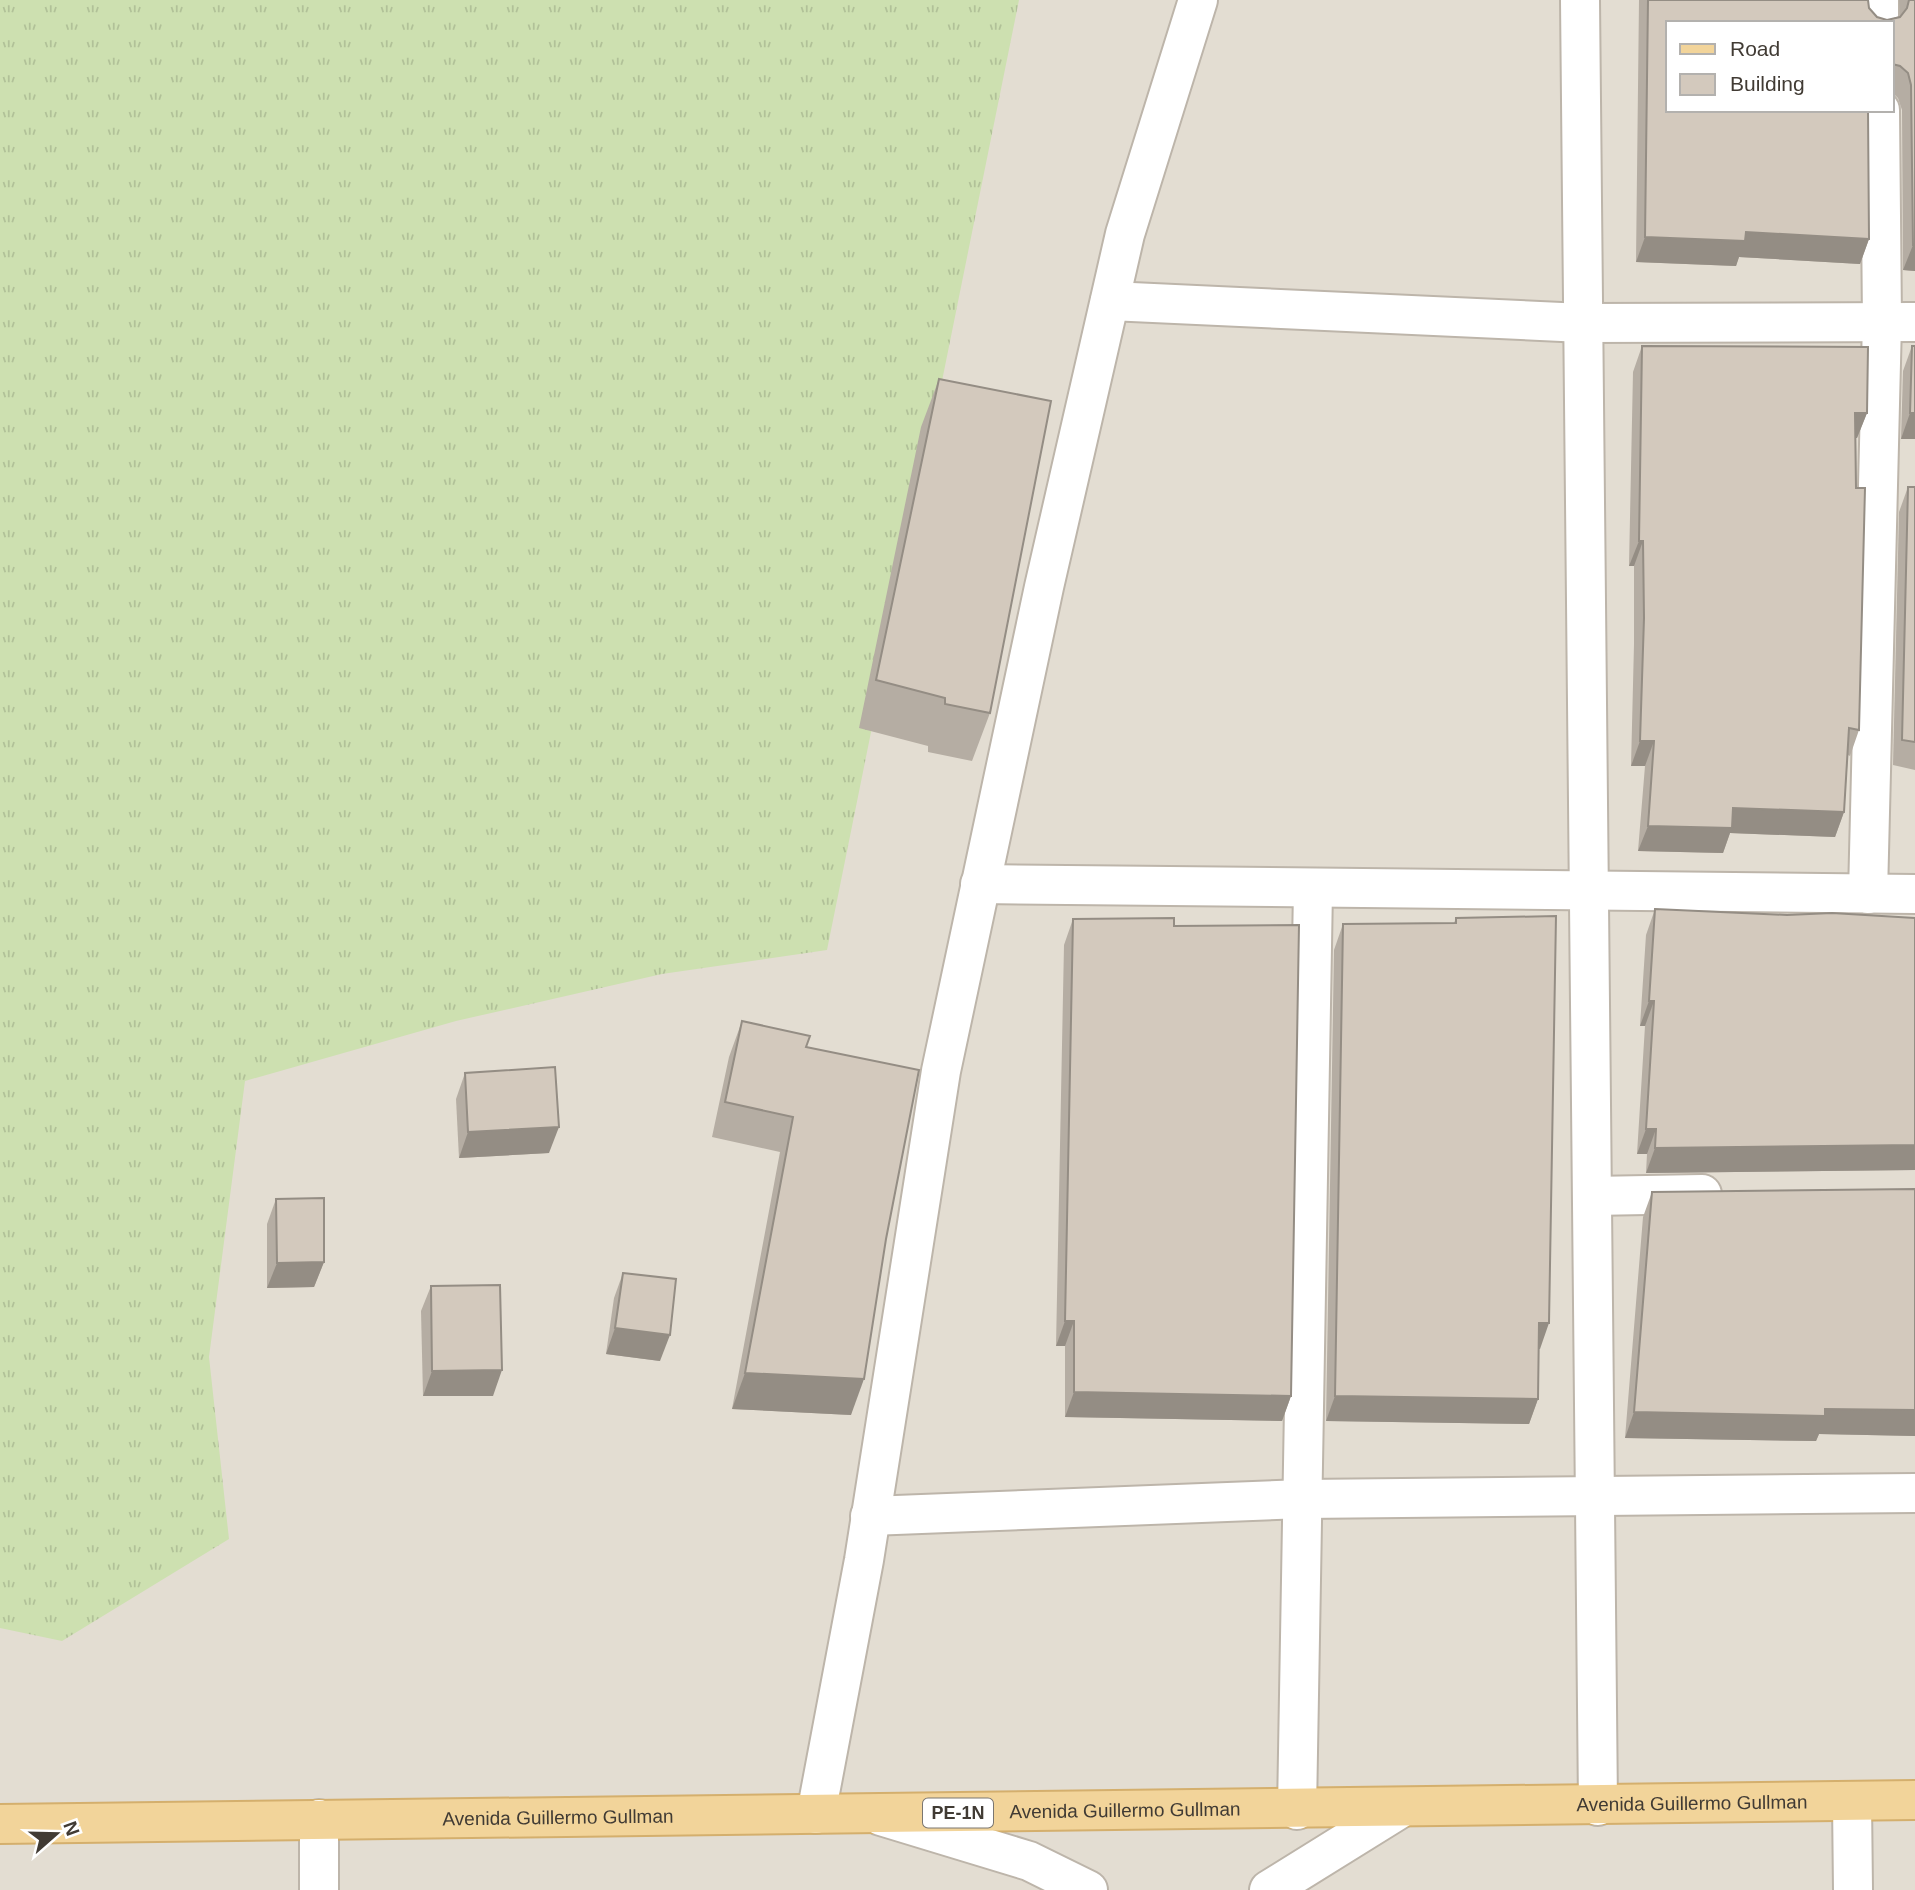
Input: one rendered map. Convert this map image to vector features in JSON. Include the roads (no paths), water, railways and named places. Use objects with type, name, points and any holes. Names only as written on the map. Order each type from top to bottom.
[{"type":"main road","name":"Avenida Guillermo Gullman","points":[[0,1824],[1297,1810],[1915,1800]]},
{"type":"street","points":[[816,1814],[870,1516],[941,1071],[980,884],[1125,234],[1198,0]]},
{"type":"street","points":[[1580,0],[1598,1806]]},
{"type":"street","points":[[1879,0],[1879,21]]},
{"type":"street","points":[[1868,894],[1898,322],[1880,112]]},
{"type":"street","points":[[1110,300],[1583,323],[1898,322]]},
{"type":"street","points":[[980,884],[1589,893],[1915,894]]},
{"type":"street","points":[[1297,1810],[1313,889]]},
{"type":"street","points":[[1592,1196],[1740,1194]]},
{"type":"street","points":[[870,1516],[1303,1499],[1595,1494],[1915,1493]]},
{"type":"street","points":[[1852,1802],[1853,1890]]},
{"type":"street","points":[[1269,1890],[1401,1808]]},
{"type":"street","points":[[873,1814],[1029,1860],[1088,1890]]},
{"type":"street","points":[[319,1819],[319,1890]]}]
